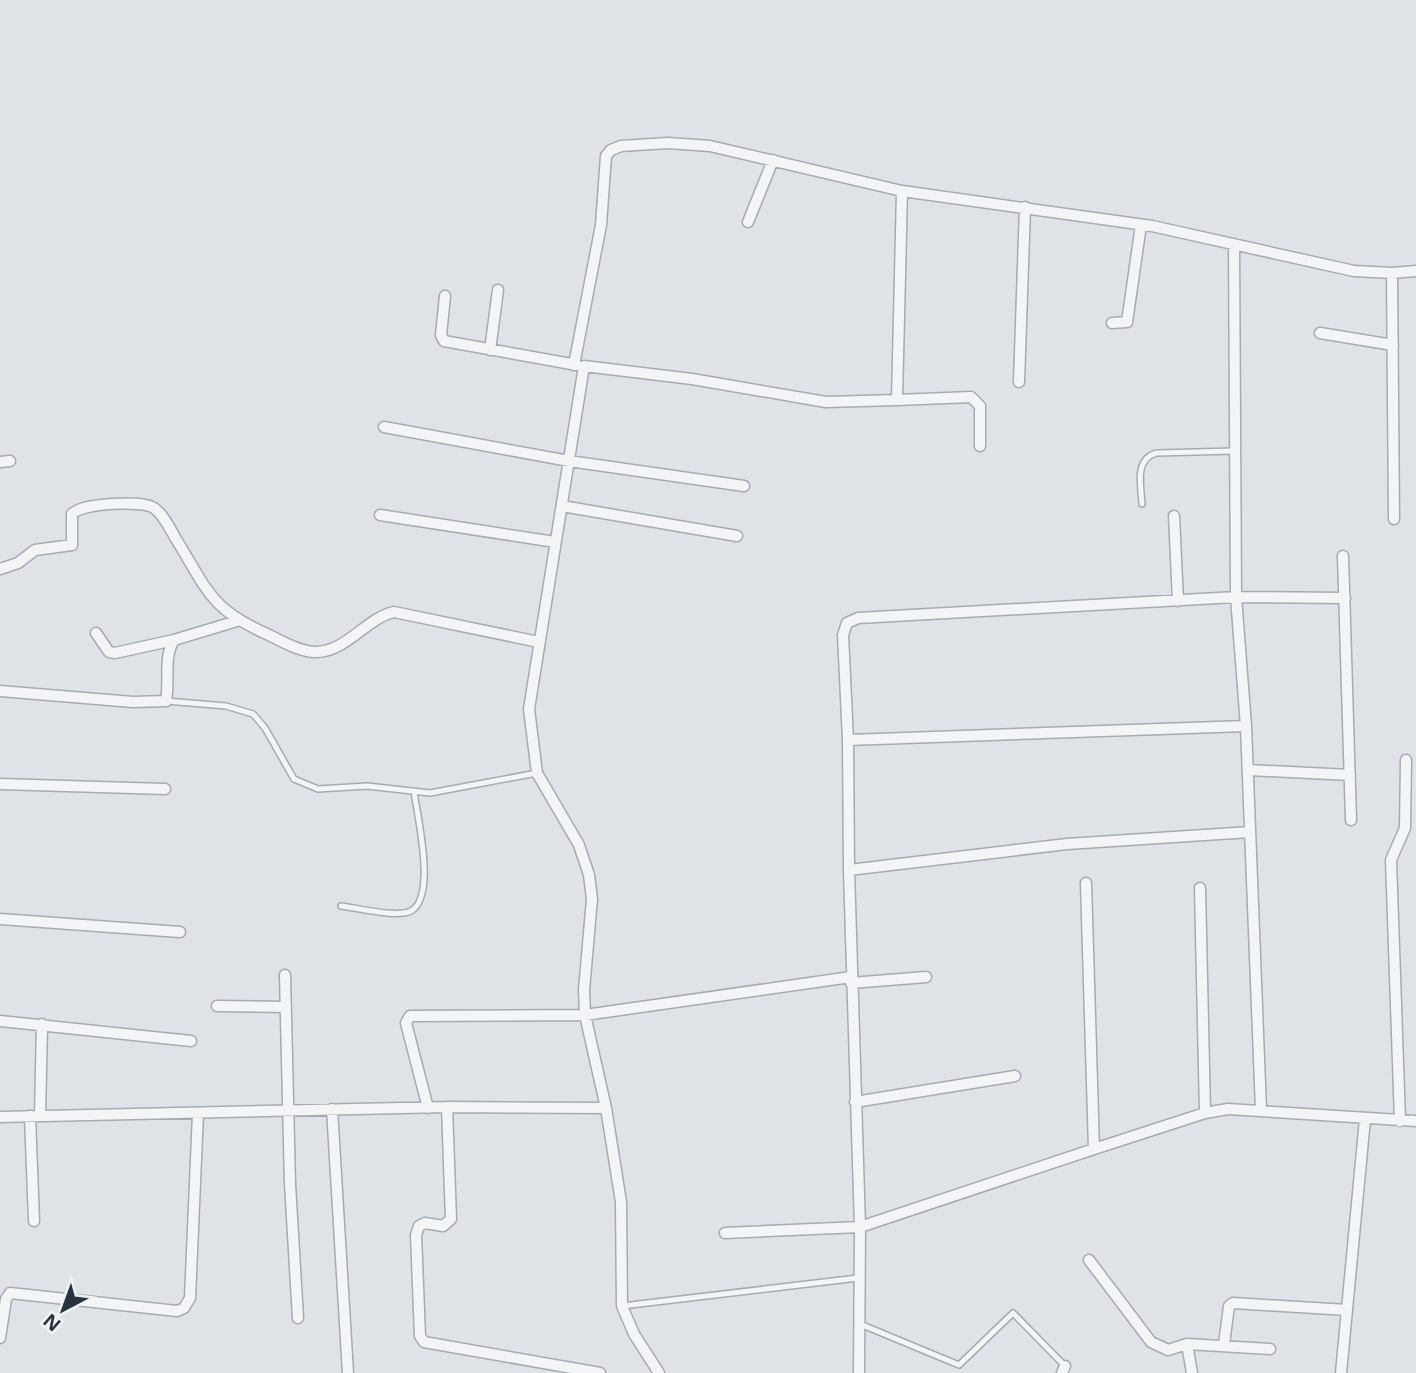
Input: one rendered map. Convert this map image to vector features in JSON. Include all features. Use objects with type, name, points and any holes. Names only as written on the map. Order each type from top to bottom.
[{"type":"street","points":[[659,1373],[634,1334],[622,1306],[621,1202],[606,1108],[585,1015],[592,899],[589,875],[575,836],[537,773],[529,709],[569,461],[579,365],[601,225],[606,156],[611,150],[668,143],[710,146],[902,191],[1141,225],[1354,271],[1392,274],[1416,271]]},
{"type":"street","points":[[748,222],[773,160]]},
{"type":"street","points":[[898,400],[902,191]]},
{"type":"street","points":[[1019,382],[1026,207]]},
{"type":"street","points":[[1112,323],[1127,322],[1141,225]]},
{"type":"street","points":[[1234,244],[1236,597],[1249,770],[1261,1110]]},
{"type":"street","points":[[1392,274],[1394,519]]},
{"type":"street","points":[[490,350],[498,290]]},
{"type":"street","points":[[445,296],[442,340],[490,350],[579,365],[692,379],[826,402],[971,397],[980,406],[980,446]]},
{"type":"street","points":[[1320,332],[1392,345]]},
{"type":"street","points":[[384,427],[569,461],[744,486]]},
{"type":"street","points":[[0,569],[18,563],[35,550],[72,545],[72,514],[76,509],[95,505],[153,507],[163,518],[200,582],[216,603],[237,621],[313,652],[335,647],[394,612],[539,642]]},
{"type":"street","points":[[562,506],[737,536]]},
{"type":"street","points":[[380,515],[555,541]]},
{"type":"street","points":[[1174,516],[1178,601]]},
{"type":"street","points":[[1343,556],[1351,820]]},
{"type":"street","points":[[859,1373],[860,1227],[843,635],[847,623],[858,618],[1236,597],[1345,598]]},
{"type":"street","points":[[96,633],[109,652],[115,653],[174,640],[237,621]]},
{"type":"street","points":[[0,691],[134,702],[166,701],[169,685],[167,655],[174,640]]},
{"type":"street","points":[[848,740],[1246,726]]},
{"type":"street","points":[[1400,1121],[1391,860],[1405,828],[1406,760]]},
{"type":"street","points":[[1249,770],[1350,775]]},
{"type":"street","points":[[0,784],[165,789]]},
{"type":"street","points":[[849,870],[1067,844],[1250,832]]},
{"type":"street","points":[[1086,883],[1094,1149]]},
{"type":"street","points":[[1200,888],[1205,1113]]},
{"type":"street","points":[[0,919],[180,932]]},
{"type":"street","points":[[285,975],[287,1111],[299,1318]]},
{"type":"street","points":[[428,1108],[406,1023],[410,1016],[585,1015],[851,980],[926,977]]},
{"type":"street","points":[[217,1006],[285,1007]]},
{"type":"street","points":[[0,1021],[191,1041]]},
{"type":"street","points":[[34,1221],[35,1116],[42,1024]]},
{"type":"street","points":[[855,1102],[1016,1076]]},
{"type":"street","points":[[0,1117],[447,1107],[606,1108]]},
{"type":"street","points":[[447,1107],[451,1219],[449,1224],[443,1226],[425,1223],[419,1226],[416,1235],[421,1336],[424,1342],[600,1373]]},
{"type":"street","points":[[332,1109],[348,1373]]},
{"type":"street","points":[[725,1233],[860,1227],[1205,1113],[1261,1110],[1416,1121]]},
{"type":"street","points":[[0,1338],[6,1299],[10,1293],[177,1311],[184,1308],[190,1298],[198,1113]]},
{"type":"street","points":[[1341,1373],[1365,1119]]},
{"type":"street","points":[[1089,1260],[1151,1342],[1168,1350],[1187,1344],[1224,1344],[1270,1349]]},
{"type":"street","points":[[1224,1344],[1233,1303],[1347,1310]]},
{"type":"street","points":[[1187,1344],[1192,1373]]},
{"type":"lane","points":[[1142,504],[1140,464],[1146,456],[1235,451]]},
{"type":"lane","points":[[166,701],[226,706],[253,713],[265,727],[287,770],[294,779],[306,785],[332,790],[367,786],[430,793],[537,773]]},
{"type":"lane","points":[[341,906],[398,913],[412,911],[419,902],[425,892],[424,868],[414,791]]},
{"type":"lane","points":[[622,1306],[859,1278]]},
{"type":"lane","points":[[860,1324],[959,1365],[1013,1313],[1020,1317],[1064,1370]]}]
